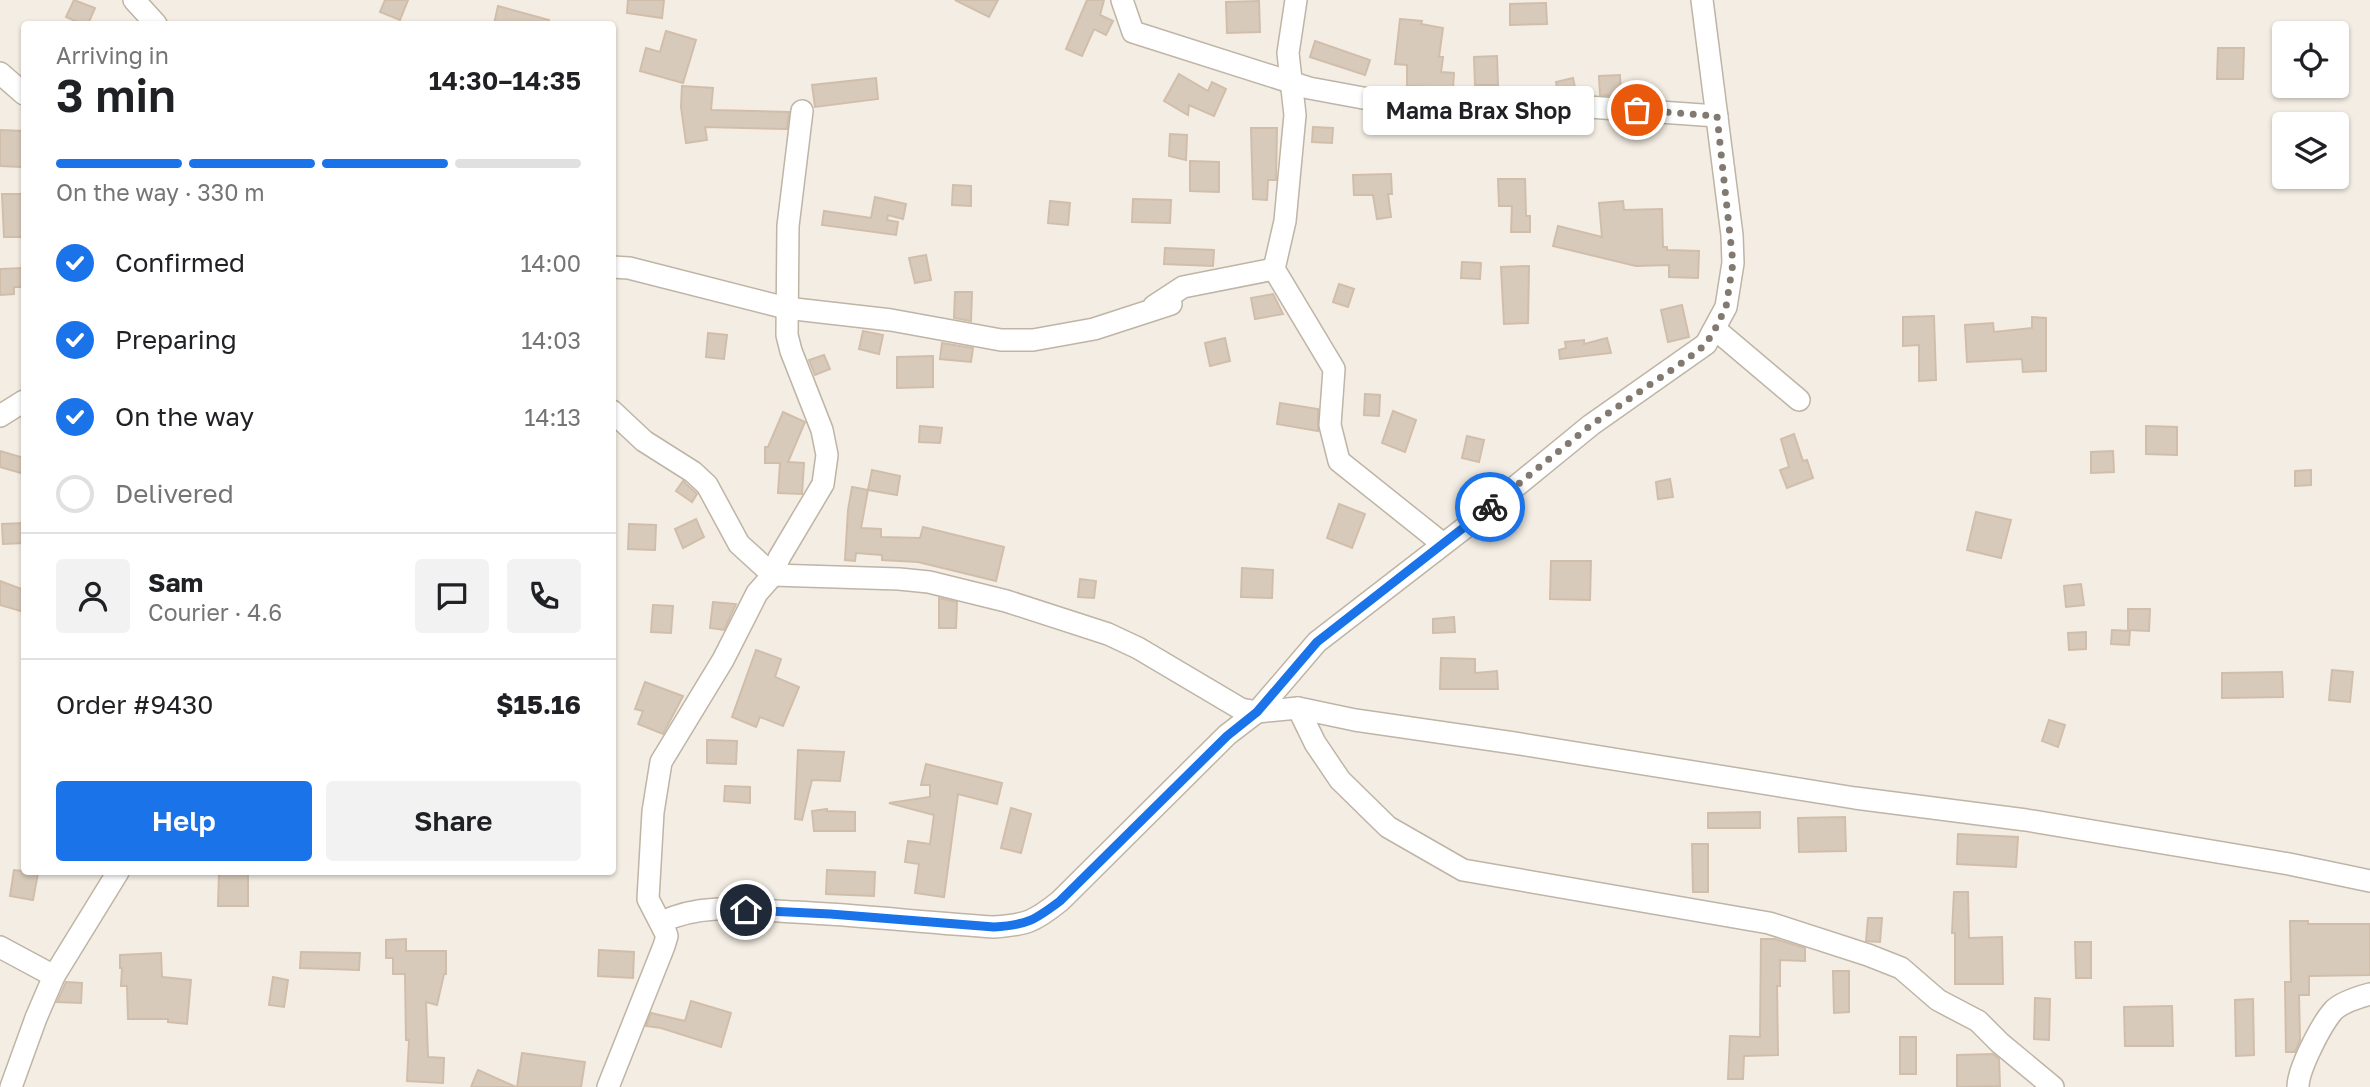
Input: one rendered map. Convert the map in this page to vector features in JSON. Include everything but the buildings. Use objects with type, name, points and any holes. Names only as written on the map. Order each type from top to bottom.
[{"type":"street","points":[[134,0],[153,21]]},
{"type":"street","points":[[1122,0],[1133,32],[1309,88],[1390,103],[1504,101],[1717,116]]},
{"type":"street","points":[[1296,0],[1288,53],[1294,128],[1285,221],[1274,269],[1335,369],[1330,425],[1339,461],[1443,544]]},
{"type":"street","points":[[608,1087],[667,936],[662,922],[689,913],[718,908],[994,927],[1017,926],[1036,919],[1060,901],[1227,736],[1257,712],[1317,642],[1591,425],[1706,344],[1726,307],[1733,263],[1702,0]]},
{"type":"street","points":[[0,73],[21,91]]},
{"type":"street","points":[[667,936],[648,899],[653,812],[661,762],[723,660],[757,593],[773,575],[779,558],[823,484],[827,455],[822,430],[787,335],[788,226],[802,111]]},
{"type":"street","points":[[616,267],[629,268],[786,308],[891,320],[1001,340],[1033,340],[1094,329],[1171,304]]},
{"type":"street","points":[[1141,314],[1183,287],[1274,269]]},
{"type":"street","points":[[1715,329],[1798,400]]},
{"type":"street","points":[[0,416],[21,403]]},
{"type":"street","points":[[616,415],[644,441],[694,472],[707,485],[739,544],[773,575],[929,582],[1006,601],[1108,634],[1138,648],[1241,709],[1257,712],[1298,709],[1855,798],[2026,820],[2288,864],[2370,881]]},
{"type":"street","points":[[1298,709],[1315,743],[1340,780],[1388,827],[1463,870],[1769,923],[1868,955],[1900,968],[1938,1000],[1978,1021],[2053,1087]]},
{"type":"street","points":[[11,1087],[54,976],[116,875]]},
{"type":"street","points":[[0,947],[54,976]]},
{"type":"street","points":[[2298,1087],[2311,1048],[2335,1009],[2370,994]]},
{"type":"way so far","points":[[1490,507],[1591,425],[1706,344],[1726,307],[1733,263],[1732,235],[1717,116],[1637,110]]},
{"type":"place","name":"Mama Brax Shop","points":[[1637,110]]},
{"type":"route","points":[[746,910],[994,927],[1017,926],[1036,919],[1060,901],[1227,736],[1257,712],[1317,642],[1490,507]]}]
